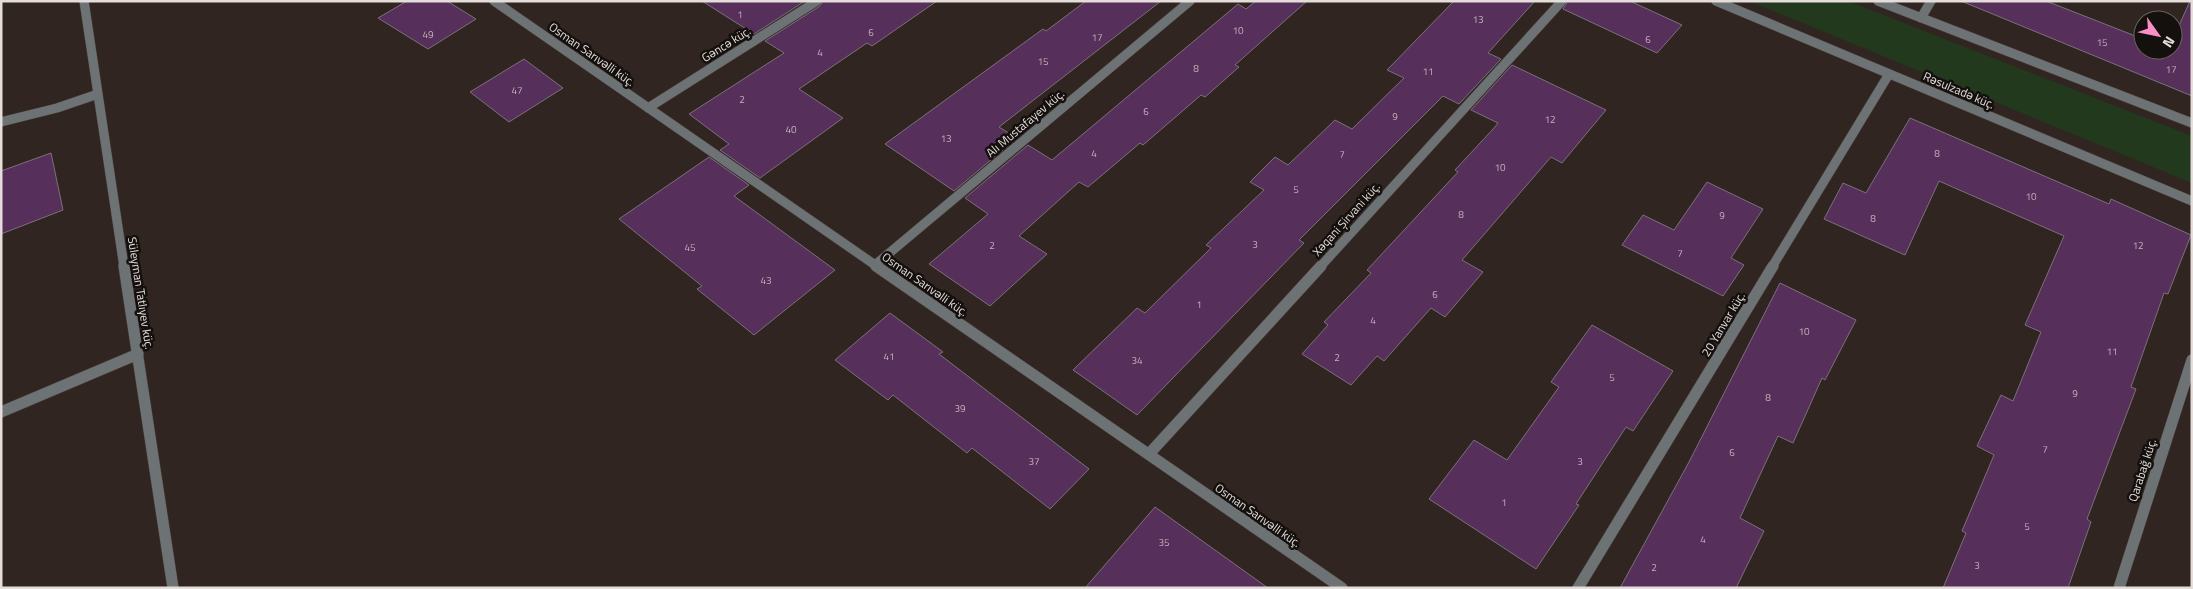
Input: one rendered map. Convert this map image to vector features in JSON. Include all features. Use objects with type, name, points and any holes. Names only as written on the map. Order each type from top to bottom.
[{"type":"street","name":"Süleyman Tatlıyev küç.","points":[[84,1],[173,588]]},
{"type":"street","name":"Osman Sarıvəlli küç.","points":[[494,1],[1342,588]]},
{"type":"street","name":"Gəncə küç.","points":[[648,108],[817,1]]},
{"type":"street","name":"Alı Mustafayev küç.","points":[[875,264],[1190,1]]},
{"type":"street","name":"Xəqani Şirvani küç.","points":[[1149,454],[1562,1]]},
{"type":"street","name":"Rəsulzadə küç.","points":[[1716,1],[2192,201]]},
{"type":"street","points":[[1878,1],[2192,123]]},
{"type":"street","points":[[1921,18],[1931,1]]},
{"type":"street","name":"20 Yanvar küç.","points":[[1578,588],[1890,74]]},
{"type":"street","points":[[1,122],[57,108],[98,94]]},
{"type":"street","points":[[1,412],[138,354]]},
{"type":"street","name":"Qarabağ küç.","points":[[2119,588],[2192,360]]},
{"type":"green space","points":[[1749,1],[1848,1],[2192,136],[2192,183]]},
{"type":"building","points":[[407,1],[447,1],[476,19],[428,49],[378,18]]},
{"type":"building","points":[[702,1],[805,1],[754,34]]},
{"type":"building","points":[[823,1],[937,1],[872,46],[867,43],[799,89],[843,118],[760,178],[720,150],[729,144],[689,114],[784,53],[765,41],[820,6]]},
{"type":"building","points":[[1086,1],[1161,1],[999,127],[1017,138],[954,191],[885,144],[1043,29],[1046,31]]},
{"type":"building","points":[[1256,1],[1307,1],[1235,65],[1239,67],[1205,97],[1201,95],[1143,145],[1140,143],[1088,187],[1079,182],[1019,236],[1047,254],[990,306],[929,264],[988,214],[965,198],[1028,145],[1052,160],[1238,4],[1246,9]]},
{"type":"building","points":[[1454,1],[1535,1],[1488,53],[1501,59],[1459,104],[1443,96],[1299,240],[1304,243],[1137,415],[1073,370],[1137,308],[1145,313],[1211,248],[1206,245],[1264,190],[1250,182],[1275,157],[1288,165],[1335,120],[1352,129],[1404,78],[1387,70]]},
{"type":"building","points":[[1568,1],[1630,1],[1682,25],[1657,53],[1563,9]]},
{"type":"building","points":[[1961,1],[2046,1],[2133,35],[2133,60],[2183,60],[2183,17],[2190,1],[2192,1],[2192,96]]},
{"type":"building","points":[[524,59],[563,88],[509,122],[470,92]]},
{"type":"building","points":[[1512,65],[1606,110],[1562,163],[1551,157],[1462,260],[1483,272],[1445,317],[1431,308],[1384,361],[1377,356],[1351,385],[1302,354],[1328,325],[1324,322],[1371,273],[1367,270],[1458,172],[1455,170],[1498,123],[1471,110]]},
{"type":"building","points":[[1910,118],[2109,204],[2111,199],[2191,235],[2168,294],[2164,293],[2131,387],[2136,389],[2087,519],[2091,522],[2068,588],[1943,588],[1966,533],[1962,531],[1994,455],[1977,446],[2001,395],[2013,401],[2041,332],[2025,325],[2064,236],[1939,181],[1905,255],[1824,219],[1843,183],[1866,193]]},
{"type":"building","points":[[51,153],[63,210],[1,234],[1,171]]},
{"type":"building","points":[[709,157],[749,185],[734,196],[835,270],[754,335],[697,289],[702,286],[619,219]]},
{"type":"building","points":[[1707,182],[1763,209],[1731,258],[1744,265],[1723,296],[1622,245],[1643,215],[1674,230]]},
{"type":"building","points":[[1780,283],[1856,320],[1825,380],[1822,378],[1793,443],[1778,436],[1740,518],[1764,531],[1736,588],[1620,588],[1689,462]]},
{"type":"building","points":[[890,313],[943,352],[939,354],[1089,469],[1050,509],[972,448],[967,453],[893,395],[888,400],[835,360]]},
{"type":"building","points":[[1592,325],[1673,371],[1633,431],[1626,427],[1576,504],[1579,505],[1536,569],[1429,499],[1474,440],[1507,460],[1559,387],[1551,382]]},
{"type":"building","points":[[1155,507],[1268,588],[1085,588]]}]
